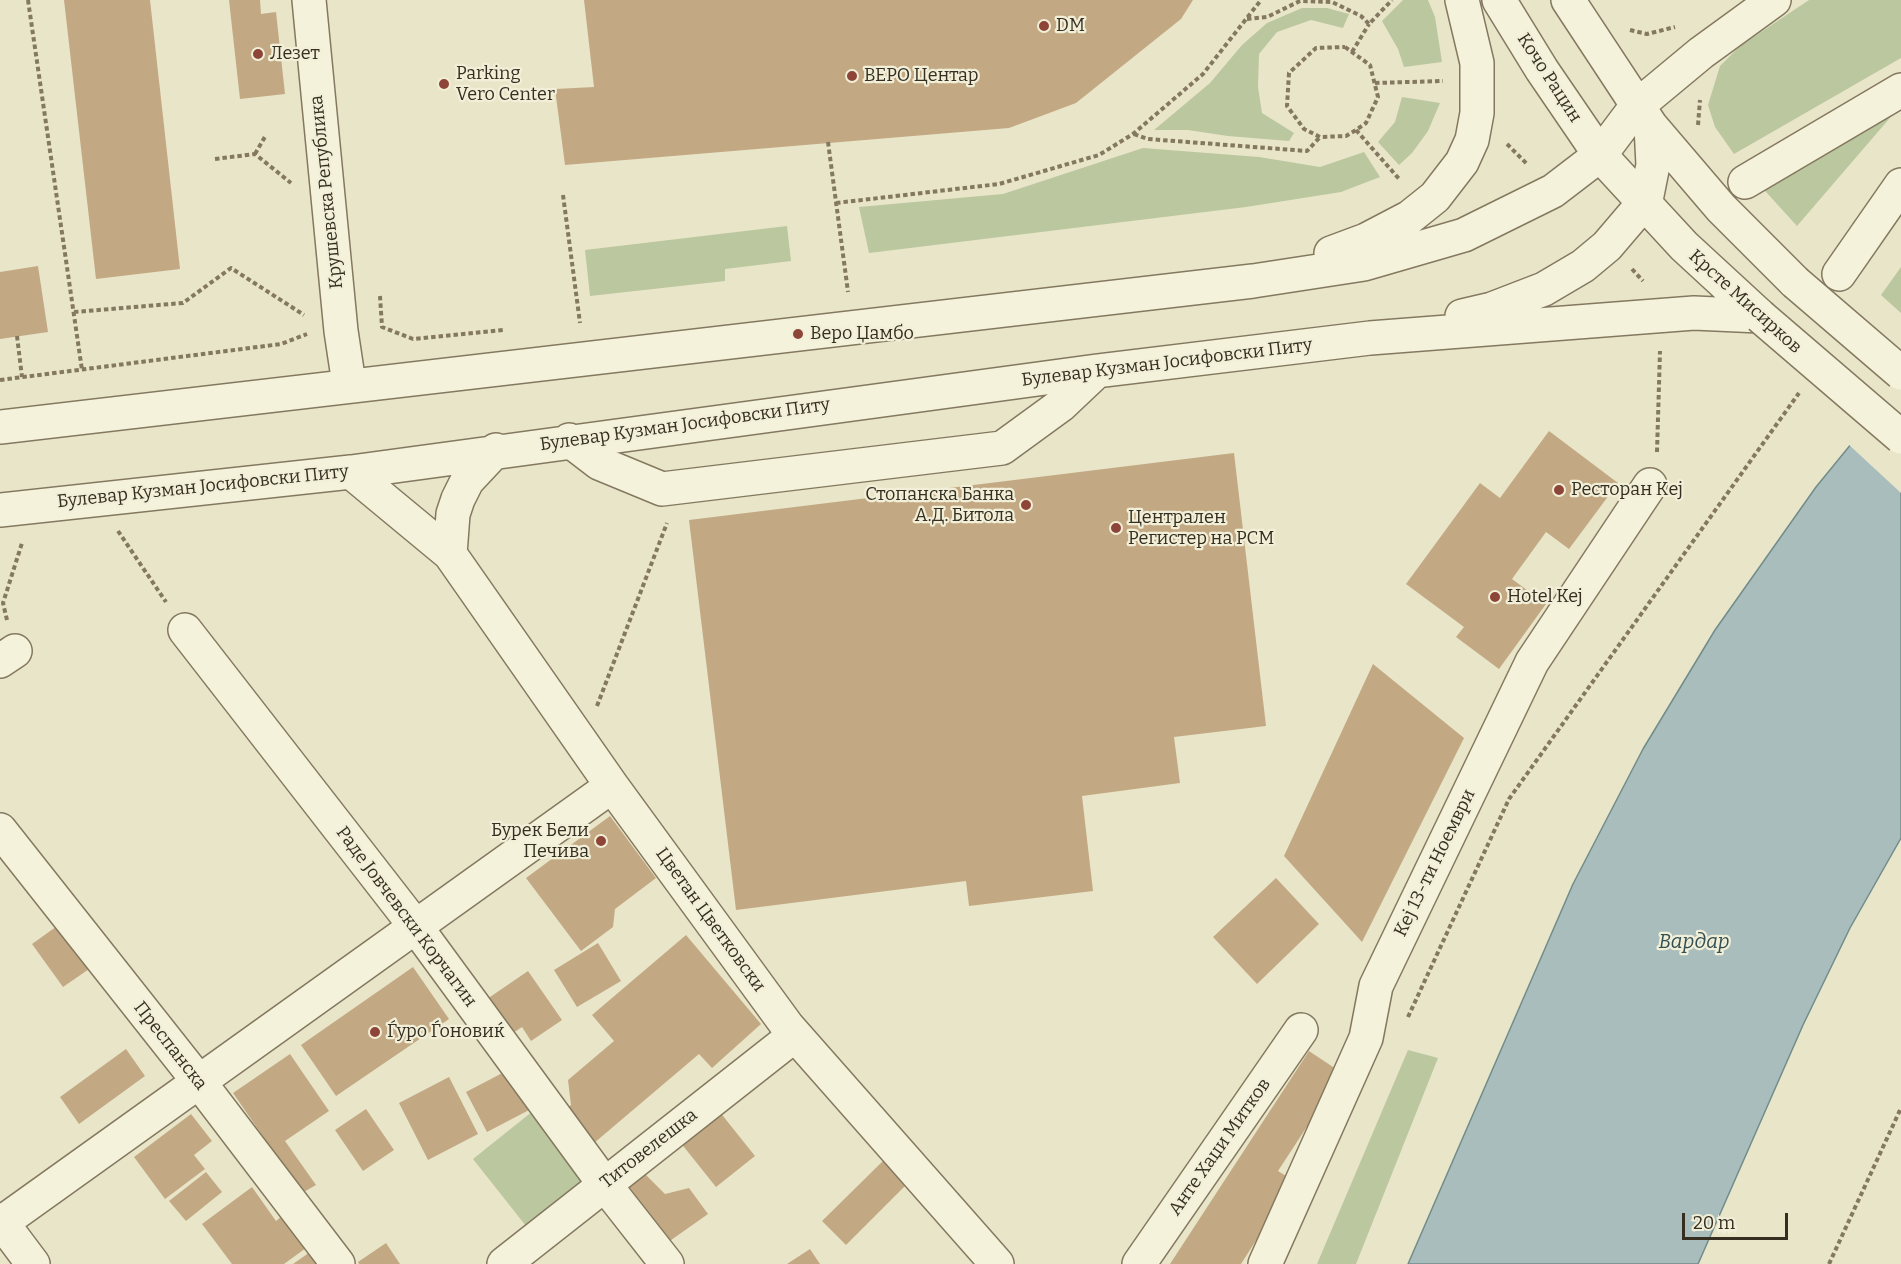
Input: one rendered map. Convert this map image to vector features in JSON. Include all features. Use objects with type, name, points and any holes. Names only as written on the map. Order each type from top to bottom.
[{"type":"street","name":"Крушевска Република","points":[[309,0],[341,331],[349,384]]},
{"type":"street","points":[[1253,281],[1389,230],[1410,217],[1449,182],[1472,141],[1477,113],[1477,63],[1462,0]]},
{"type":"street","name":"Кочо Рацин","points":[[1499,0],[1542,70],[1600,156]]},
{"type":"street","points":[[1568,0],[1644,116],[1721,208],[1795,282],[1901,373]]},
{"type":"street","points":[[0,427],[349,384],[1253,281],[1364,264],[1464,235],[1552,191],[1600,156],[1644,116],[1701,53],[1774,0]]},
{"type":"street","points":[[1745,182],[1901,90]]},
{"type":"street","points":[[1644,116],[1653,142],[1647,190],[1721,208]]},
{"type":"street","name":"Крсте Мисирков","points":[[1600,156],[1647,190],[1684,246],[1760,316],[1901,437]]},
{"type":"street","points":[[1839,274],[1901,185]]},
{"type":"street","name":"Булевар Кузман Јосифовски Питу","points":[[1370,338],[1492,309],[1544,289],[1596,256],[1618,234],[1647,190]]},
{"type":"street","name":"Булевар Кузман Јосифовски Питу","points":[[0,510],[351,472],[569,440],[1097,370],[1370,338],[1675,314],[1726,313],[1760,316]]},
{"type":"street","points":[[569,440],[599,463],[662,489],[688,484],[1002,448],[1061,405],[1097,370]]},
{"type":"street","points":[[450,554],[453,514],[458,499],[467,481],[496,450]]},
{"type":"street","name":"Цветан Цветковски","points":[[351,472],[450,554],[612,786],[795,1035],[997,1264]]},
{"type":"street","name":"Кеј 13-ти Ноември","points":[[1265,1264],[1366,1038],[1376,986],[1532,662],[1650,484]]},
{"type":"street","name":"Раде Јовчевски Корчагин","points":[[185,630],[416,927],[605,1185],[667,1264]]},
{"type":"street","points":[[33,1264],[1,1223],[200,1083],[612,786]]},
{"type":"street","name":"Преспанска","points":[[0,830],[200,1083],[338,1264]]},
{"type":"street","name":"Анте Хаџи Митков","points":[[1139,1264],[1300,1030]]},
{"type":"street","name":"Титовелешка","points":[[504,1264],[795,1035]]},
{"type":"path","points":[[28,0],[82,370]]},
{"type":"path","points":[[836,203],[999,184],[1099,155],[1133,134],[1203,74],[1261,0]]},
{"type":"path","points":[[1352,52],[1369,24],[1392,0]]},
{"type":"path","points":[[1247,19],[1267,17],[1300,1],[1332,2],[1361,16],[1369,24]]},
{"type":"path","points":[[1621,25],[1647,34],[1661,33],[1682,25]]},
{"type":"path","points":[[1345,47],[1370,65],[1375,83],[1378,97],[1366,123],[1346,136],[1320,137],[1304,129],[1287,106],[1289,73],[1316,48],[1345,47]]},
{"type":"path","points":[[1375,83],[1425,82]]},
{"type":"path","points":[[1356,130],[1401,181]]},
{"type":"path","points":[[1133,134],[1148,139],[1306,152],[1320,137]]},
{"type":"path","points":[[255,154],[266,135]]},
{"type":"path","points":[[828,142],[848,292]]},
{"type":"path","points":[[215,159],[255,154],[292,183]]},
{"type":"path","points":[[563,195],[580,323]]},
{"type":"path","points":[[74,312],[183,303],[231,268],[307,316]]},
{"type":"path","points":[[836,294],[860,291]]},
{"type":"path","points":[[380,296],[382,327],[412,339],[513,330]]},
{"type":"path","points":[[0,380],[281,344],[307,334],[309,308]]},
{"type":"path","points":[[569,324],[592,322]]},
{"type":"path","points":[[17,336],[22,377]]},
{"type":"path","points":[[1650,484],[1657,449],[1660,340]]},
{"type":"path","points":[[1405,1022],[1509,799],[1805,383]]},
{"type":"path","points":[[583,743],[674,504],[688,484]]},
{"type":"path","points":[[115,525],[185,630]]},
{"type":"path","points":[[7,656],[3,603],[24,537]]},
{"type":"path","points":[[1829,1264],[1901,1108]]},
{"type":"green space","points":[[1403,0],[1428,0],[1435,17],[1442,62],[1404,67],[1398,49],[1382,21]]},
{"type":"green space","points":[[1809,0],[1901,0],[1901,58],[1734,154],[1715,127],[1708,105],[1720,66],[1740,46]]},
{"type":"green space","points":[[1302,8],[1327,8],[1349,14],[1343,28],[1311,20],[1277,32],[1259,54],[1258,87],[1262,113],[1294,133],[1289,141],[1188,130],[1154,130],[1210,83],[1242,45],[1267,23]]},
{"type":"green space","points":[[1402,97],[1440,103],[1428,131],[1412,153],[1399,165],[1378,142],[1395,122]]},
{"type":"green space","points":[[1901,105],[1797,226],[1757,182]]},
{"type":"green space","points":[[1143,148],[1259,157],[1320,167],[1364,152],[1380,177],[1341,192],[1246,207],[869,253],[859,207],[1003,194]]},
{"type":"green space","points":[[787,226],[791,261],[725,269],[725,281],[590,296],[585,250]]},
{"type":"green space","points":[[1901,267],[1901,313],[1881,295]]},
{"type":"green space","points":[[1408,1050],[1438,1058],[1356,1264],[1317,1264]]},
{"type":"green space","points":[[533,1111],[586,1178],[526,1226],[473,1159]]},
{"type":"water","name":"Вардар","points":[[1901,383],[1901,838],[1850,928],[1803,1025],[1698,1264],[1408,1264],[1573,884],[1643,749],[1715,630],[1816,487]]},
{"type":"pier","points":[[1901,380],[1901,493],[1847,443]]},
{"type":"building","points":[[64,0],[150,0],[180,269],[96,279]]},
{"type":"building","name":"Лезет","points":[[229,0],[260,0],[261,14],[276,12],[285,94],[240,99]]},
{"type":"building","name":"ВЕРО Центар","points":[[584,0],[1193,0],[1181,19],[1076,103],[1009,128],[565,165],[555,89],[594,87]]},
{"type":"building","points":[[38,266],[48,332],[0,339],[0,272]]},
{"type":"building","points":[[1549,431],[1618,483],[1569,549],[1546,532],[1512,579],[1546,604],[1499,669],[1456,637],[1464,627],[1406,584],[1480,483],[1500,498]]},
{"type":"building","points":[[1234,453],[1266,726],[1174,737],[1180,783],[1082,796],[1093,891],[969,906],[966,881],[736,910],[689,520]]},
{"type":"building","points":[[1373,664],[1464,738],[1362,942],[1284,856]]},
{"type":"building","points":[[610,816],[656,878],[615,909],[613,927],[581,951],[526,878]]},
{"type":"building","points":[[1276,878],[1319,924],[1257,984],[1213,937]]},
{"type":"building","points":[[60,924],[92,967],[63,987],[32,944]]},
{"type":"building","points":[[686,935],[761,1024],[712,1068],[699,1054],[587,1149],[559,1115],[571,1105],[568,1080],[614,1041],[592,1015]]},
{"type":"building","points":[[598,943],[621,981],[577,1007],[554,970]]},
{"type":"building","name":"Ѓуро Ѓоновиќ","points":[[413,967],[449,1019],[336,1096],[301,1045]]},
{"type":"building","points":[[528,971],[562,1020],[531,1041],[522,1027],[510,1035],[487,999]]},
{"type":"building","points":[[126,1049],[145,1076],[79,1124],[60,1097]]},
{"type":"building","points":[[1309,1051],[1342,1073],[1278,1171],[1294,1181],[1241,1264],[1170,1264]]},
{"type":"building","points":[[290,1054],[329,1111],[285,1141],[316,1185],[302,1193],[233,1093]]},
{"type":"building","points":[[510,1069],[531,1109],[487,1132],[466,1092]]},
{"type":"building","points":[[449,1077],[478,1134],[428,1160],[399,1103]]},
{"type":"building","points":[[715,1106],[755,1156],[716,1187],[676,1137]]},
{"type":"building","points":[[366,1109],[394,1150],[363,1171],[335,1130]]},
{"type":"building","points":[[191,1114],[212,1141],[194,1155],[205,1169],[165,1199],[134,1157]]},
{"type":"building","points":[[887,1157],[911,1180],[846,1245],[822,1221]]},
{"type":"building","points":[[633,1162],[665,1194],[689,1188],[708,1214],[657,1250],[608,1183]]},
{"type":"building","points":[[206,1172],[222,1192],[186,1221],[169,1201]]},
{"type":"building","points":[[252,1187],[276,1221],[282,1216],[306,1248],[284,1264],[232,1264],[202,1224]]},
{"type":"building","points":[[386,1243],[400,1264],[359,1264],[358,1262]]},
{"type":"building","points":[[810,1249],[820,1264],[787,1264]]},
{"type":"building","points":[[310,1252],[318,1264],[293,1264]]},
{"type":"place","name":"DM","points":[[1044,26]]},
{"type":"place","name":"Лезет","points":[[258,54]]},
{"type":"place","name":"ВЕРО Центар","points":[[852,76]]},
{"type":"place","name":"Parking Vero Center","points":[[444,84]]},
{"type":"place","name":"Веро Џамбо","points":[[798,334]]},
{"type":"place","name":"Ресторан Кej","points":[[1559,490]]},
{"type":"place","name":"Стопанска Банка А.Д. Битола","points":[[1026,505]]},
{"type":"place","name":"Централен Регистер на РСМ","points":[[1116,528]]},
{"type":"place","name":"Hotel Kej","points":[[1495,597]]},
{"type":"place","name":"Бурек Бели Печива","points":[[601,841]]},
{"type":"place","name":"Ѓуро Ѓоновиќ","points":[[375,1032]]}]
